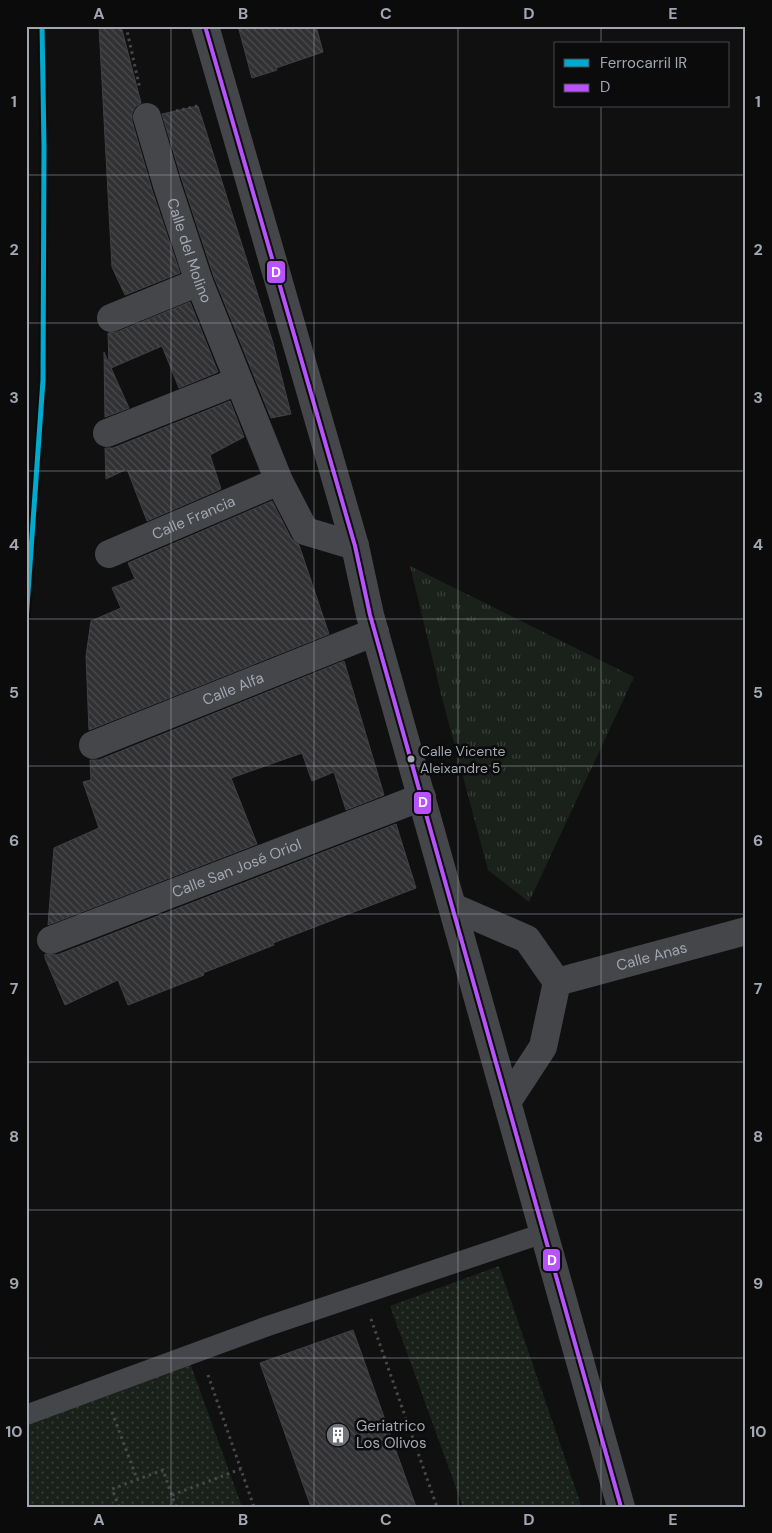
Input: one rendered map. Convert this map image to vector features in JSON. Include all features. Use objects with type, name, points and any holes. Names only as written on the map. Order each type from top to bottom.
[{"type":"street","points":[[205,26],[356,546],[375,632],[622,1507]]},
{"type":"street","name":"Calle del Molino","points":[[147,117],[199,282],[279,481],[305,531],[356,546]]},
{"type":"street","points":[[111,318],[199,282]]},
{"type":"street","points":[[107,432],[238,381]]},
{"type":"street","name":"Calle Francia","points":[[109,554],[279,481]]},
{"type":"street","name":"Calle Alfa","points":[[92,745],[375,632]]},
{"type":"street","name":"Calle San José Oriol","points":[[51,940],[422,797]]},
{"type":"street","points":[[453,907],[527,939],[557,982],[543,1047],[507,1102]]},
{"type":"street","name":"Calle Anas","points":[[557,982],[746,930]]},
{"type":"lane","points":[[26,1415],[362,1294],[544,1233]]},
{"type":"path","points":[[362,1294],[437,1507]]},
{"type":"path","points":[[200,1351],[254,1507]]},
{"type":"path","points":[[102,1388],[138,1479]]},
{"type":"path","points":[[172,1495],[241,1469]]},
{"type":"path","points":[[119,1507],[112,1489],[163,1470],[176,1507]]},
{"type":"green space","points":[[410,566],[634,677],[529,902],[488,870],[442,698]]},
{"type":"green space","points":[[499,1266],[581,1505],[577,1507],[463,1507],[390,1306]]},
{"type":"green space","points":[[190,1363],[242,1507],[26,1507],[26,1420]]},
{"type":"building","points":[[99,26],[121,26],[141,103],[135,107],[132,113],[132,121],[152,190],[180,273],[125,295],[112,267]]},
{"type":"building","points":[[238,26],[316,26],[323,52],[252,78]]},
{"type":"building","points":[[198,106],[273,343],[291,414],[271,418],[214,277],[162,114]]},
{"type":"building","points":[[190,302],[218,372],[179,388],[162,346],[111,368],[129,408],[105,417],[104,352],[109,364],[108,333],[117,332]]},
{"type":"building","points":[[230,401],[244,437],[210,455],[221,489],[147,521],[127,469],[106,479],[105,448],[113,448]]},
{"type":"building","points":[[272,501],[291,538],[299,545],[329,634],[89,730],[86,656],[91,621],[121,608],[112,588],[135,579],[128,563]]},
{"type":"building","points":[[344,661],[384,795],[346,810],[334,772],[312,781],[302,753],[231,778],[257,844],[48,925],[54,848],[99,828],[83,782],[91,780],[90,760],[99,760]]},
{"type":"building","points":[[396,824],[416,888],[273,943],[274,945],[203,973],[204,975],[128,1005],[118,980],[65,1005],[45,954],[57,955]]},
{"type":"building","name":"Geriatrico Los Olivos","points":[[353,1330],[416,1507],[311,1507],[260,1363]]},
{"type":"rail line","name":"IR","points":[[26,621],[43,380],[44,147],[42,26]]},
{"type":"transit line","name":"D","points":[[205,26],[355,546],[370,615],[621,1507]]},
{"type":"place","name":"Calle Vicente Aleixandre 5","points":[[411,759]]},
{"type":"place","name":"Geriatrico Los Olivos","points":[[338,1435]]}]
